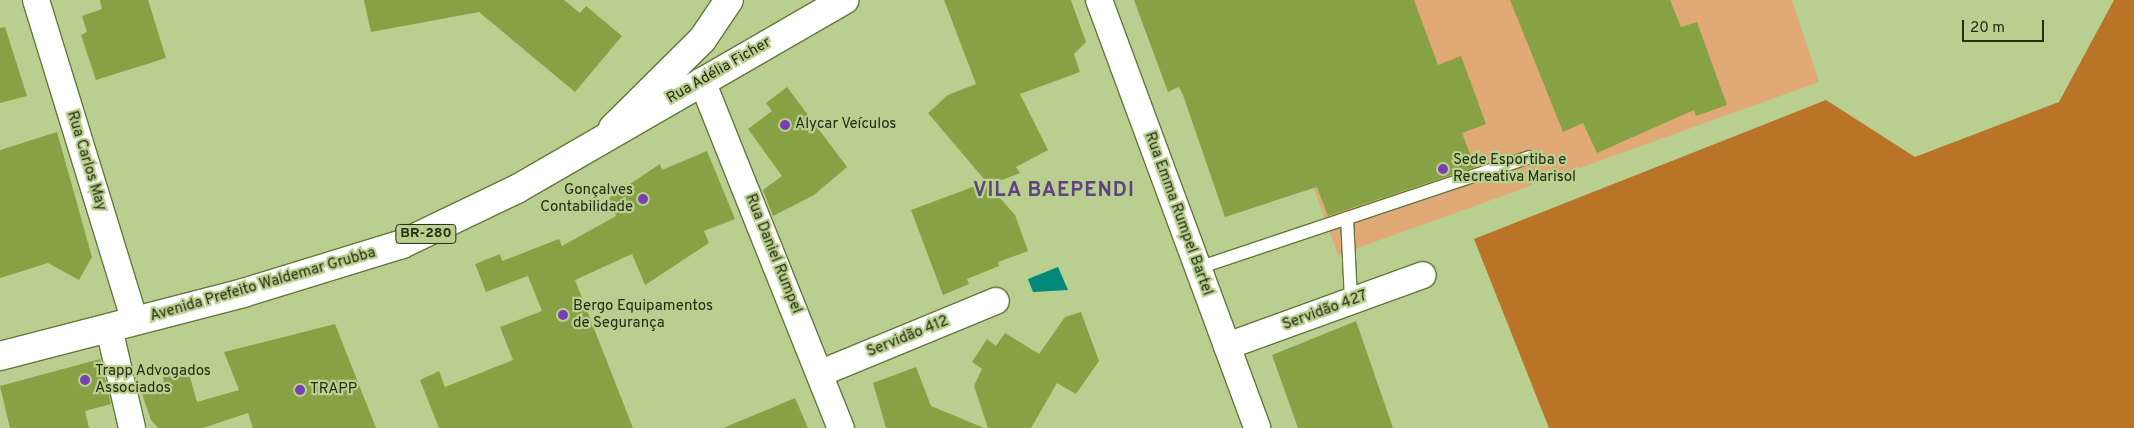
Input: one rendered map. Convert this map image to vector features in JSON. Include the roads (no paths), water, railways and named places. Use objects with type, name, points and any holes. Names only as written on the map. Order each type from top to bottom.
[{"type":"main road","points":[[595,144],[674,70],[702,40],[729,0]]},
{"type":"main road","name":"Rua Adélia Ficher","points":[[595,144],[844,0]]},
{"type":"main road","name":"Avenida Prefeito Waldemar Grubba","points":[[0,356],[333,268],[402,244],[466,215],[595,144]]},
{"type":"street","name":"Rua Carlos May","points":[[36,0],[135,321]]},
{"type":"street","name":"Rua Emma Rumpel Bartel","points":[[1099,0],[1257,428]]},
{"type":"street","name":"Rua Daniel Rumpel","points":[[702,81],[842,428]]},
{"type":"street","name":"Servidão 427","points":[[1227,346],[1424,276]]},
{"type":"street","name":"Servidão 412","points":[[821,373],[996,301]]},
{"type":"street","points":[[109,328],[132,428]]},
{"type":"lane","points":[[1198,268],[1530,157]]},
{"type":"lane","points":[[1347,218],[1351,301]]},
{"type":"water","points":[[1058,267],[1068,290],[1033,292],[1028,279]]},
{"type":"place","name":"Alycar Veículos","points":[[785,125]]},
{"type":"place","name":"Sede Esportiba e Recreativa Marisol","points":[[1443,169]]},
{"type":"place","name":"Gonçalves Contabilidade","points":[[643,199]]},
{"type":"place","name":"Bergo Equipamentos de Segurança","points":[[563,315]]},
{"type":"place","name":"Trapp Advogados Associados","points":[[85,380]]},
{"type":"place","name":"TRAPP","points":[[300,390]]},
{"type":"district","name":"VILA BAEPENDI","points":[[1054,191]]}]
